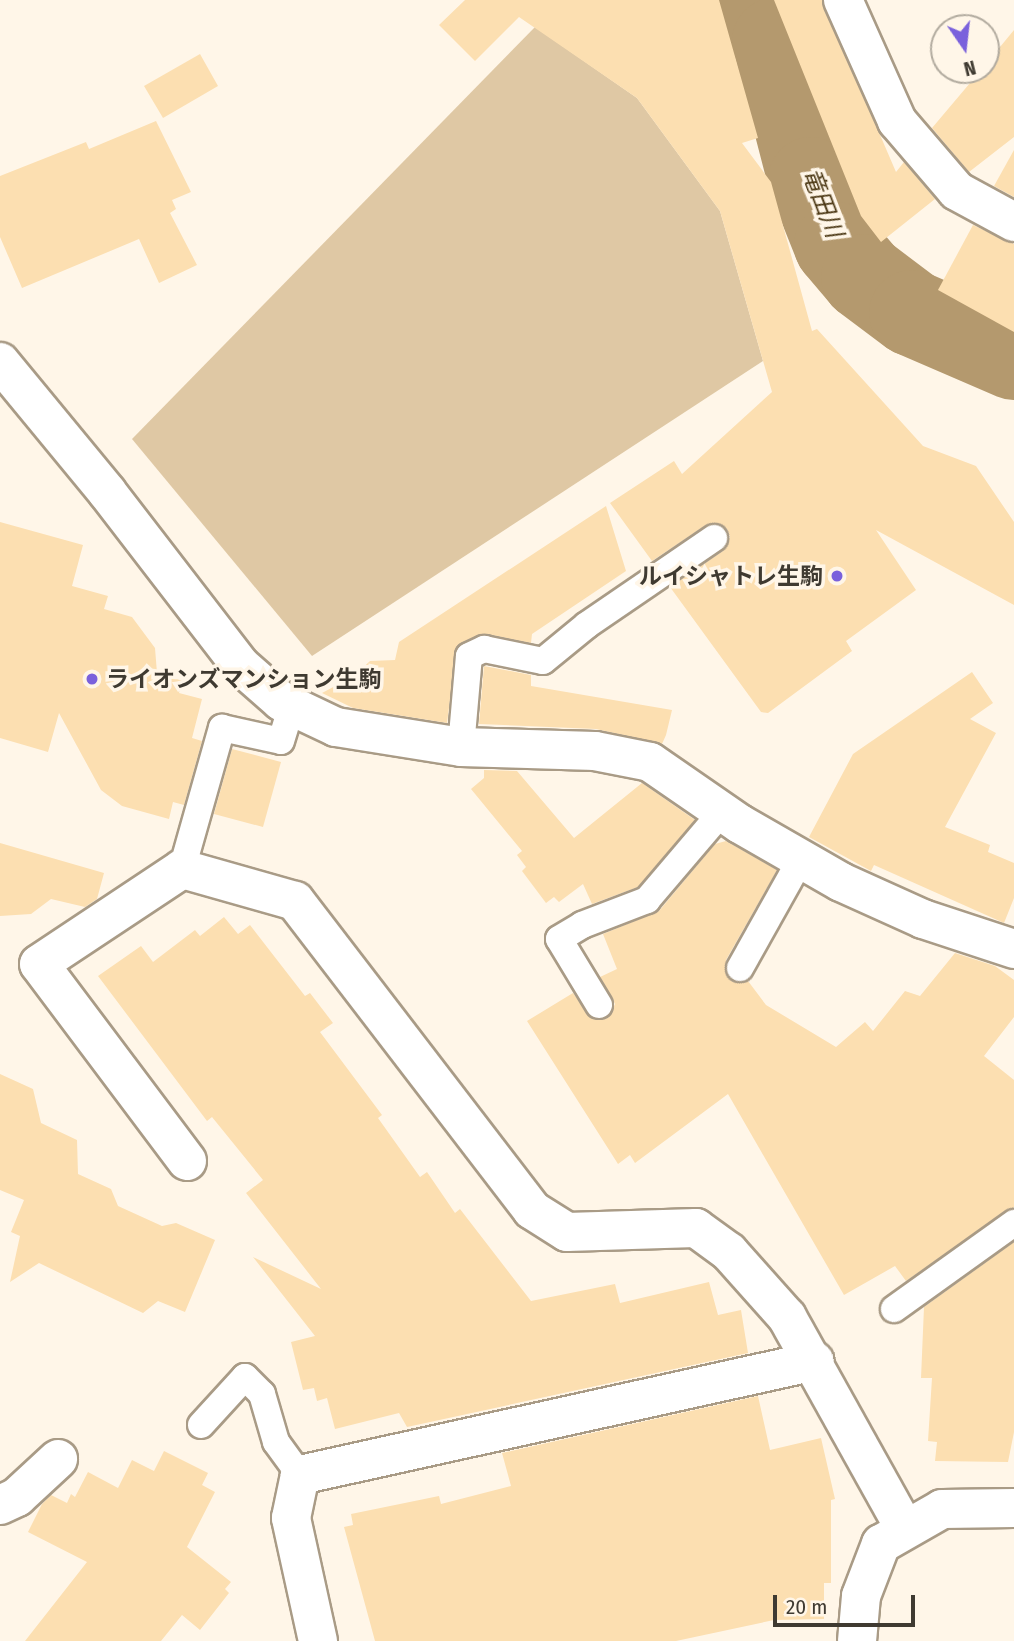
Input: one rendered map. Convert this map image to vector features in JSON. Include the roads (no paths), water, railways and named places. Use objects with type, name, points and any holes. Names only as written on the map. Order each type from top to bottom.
[{"type":"street","points":[[843,0],[897,121],[957,191],[1014,222]]},
{"type":"street","points":[[0,362],[107,492],[240,665],[292,706],[336,727],[461,747],[595,751],[650,762],[722,812],[801,859],[923,919],[1014,949]]},
{"type":"street","points":[[187,1161],[39,964],[182,869],[295,901],[532,1210],[567,1232],[696,1228],[737,1261],[788,1317],[815,1361],[904,1527]]},
{"type":"street","points":[[318,1641],[290,1518],[300,1475],[815,1361]]},
{"type":"street","points":[[0,1505],[18,1497],[58,1458]]},
{"type":"street","points":[[857,1641],[861,1596],[881,1544],[904,1527],[942,1509],[1014,1508]]},
{"type":"lane","points":[[461,747],[469,656],[484,649],[542,661],[587,625],[715,538]]},
{"type":"lane","points":[[182,869],[222,728],[281,741],[292,706]]},
{"type":"lane","points":[[599,1005],[559,939],[582,925],[647,901],[722,812]]},
{"type":"lane","points":[[740,968],[801,859]]},
{"type":"lane","points":[[894,1309],[1014,1223]]},
{"type":"lane","points":[[201,1425],[245,1377],[262,1394],[276,1442],[300,1475]]},
{"type":"waterway","name":"竜田川","points":[[755,0],[775,41],[811,180],[837,245],[864,277],[912,313],[1014,357]]},
{"type":"place","name":"ルイシャトレ生駒","points":[[837,576]]},
{"type":"place","name":"ライオンズマンション生駒","points":[[92,679]]}]
